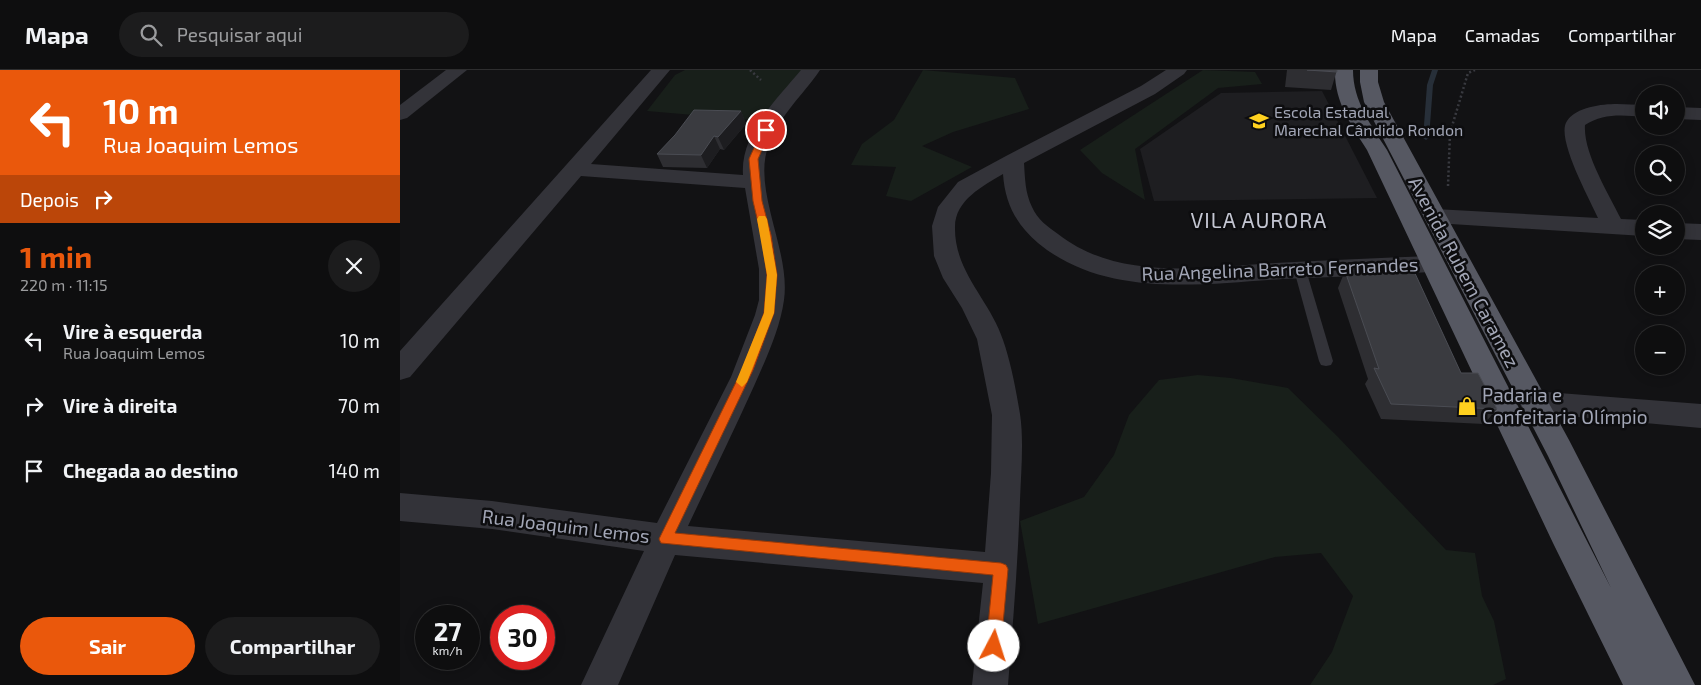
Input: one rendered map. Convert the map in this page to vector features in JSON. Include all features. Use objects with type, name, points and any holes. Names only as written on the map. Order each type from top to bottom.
[{"type":"highway","name":"Avenida Rubem Caramez","points":[[1344,70],[1343,79],[1350,103],[1377,150],[1431,264],[1643,685]]},
{"type":"highway","name":"Avenida Rubem Caramez","points":[[1368,70],[1374,102],[1559,449],[1678,685]]},
{"type":"street","points":[[400,114],[458,70]]},
{"type":"street","points":[[400,369],[661,70]]},
{"type":"street","points":[[599,685],[747,370],[769,313],[772,275],[755,182],[754,159],[760,142],[773,118],[811,70]]},
{"type":"street","points":[[990,685],[1001,569],[1006,473],[1004,407],[990,339],[952,271],[946,256],[943,226],[949,207],[966,187],[1013,160],[1148,90],[1178,70]]},
{"type":"street","points":[[1613,226],[1582,158],[1574,134],[1575,123],[1585,115],[1598,110],[1635,111]]},
{"type":"street","points":[[1685,113],[1701,114]]},
{"type":"street","name":"Rua Angelina Barreto Fernandes","points":[[1013,160],[1015,188],[1022,209],[1039,232],[1072,256],[1105,269],[1147,275],[1431,264]]},
{"type":"street","points":[[575,169],[755,182]]},
{"type":"street","points":[[1435,216],[1635,227]]},
{"type":"street","points":[[1685,231],[1701,232]]},
{"type":"street","points":[[1533,402],[1701,416]]},
{"type":"street","name":"Rua Joaquim Lemos","points":[[400,507],[492,515],[666,539],[1001,569]]},
{"type":"lane","points":[[1300,270],[1326,361]]},
{"type":"path","points":[[750,70],[761,80]]},
{"type":"path","points":[[1448,187],[1450,133],[1468,73],[1475,70]]},
{"type":"shaded area","points":[[685,70],[803,70],[763,121],[647,111],[675,75]]},
{"type":"shaded area","points":[[923,70],[1015,78],[1029,109],[953,132],[922,146],[972,167],[911,201],[886,196],[896,167],[851,165],[862,144],[894,120]]},
{"type":"shaded area","points":[[1203,70],[1255,72],[1262,84],[1218,88],[1135,149],[1145,200],[1102,173],[1080,150]]},
{"type":"shaded area","name":"Escola Estadual Marechal Cândido Rondon","points":[[1322,91],[1377,198],[1154,201],[1140,149],[1221,93]]},
{"type":"shaded area","points":[[1198,375],[1231,378],[1288,388],[1337,436],[1446,550],[1475,553],[1482,596],[1494,621],[1506,679],[1493,685],[1310,685],[1332,652],[1353,596],[1321,553],[1275,557],[1038,624],[1020,521],[1084,497],[1114,455],[1129,415],[1159,380]]},
{"type":"building","points":[[1307,70],[1337,70],[1337,72]]},
{"type":"building","points":[[694,110],[741,111],[718,137],[714,136],[701,155],[657,154],[675,135]]},
{"type":"building","points":[[1413,269],[1461,373],[1478,373],[1497,409],[1391,404],[1374,368],[1379,369],[1345,271]]},
{"type":"waterway","points":[[1426,138],[1430,85],[1435,70]]},
{"type":"slow traffic","points":[[742,382],[769,313],[772,275],[762,219]]},
{"type":"place","name":"Escola Estadual Marechal Cândido Rondon","points":[[1259,121]]},
{"type":"place","name":"Padaria e Confeitaria Olímpio","points":[[1467,406]]},
{"type":"district","name":"VILA AURORA","points":[[1259,221]]},
{"type":"route","points":[[766,130],[754,159],[755,182],[772,275],[769,313],[747,370],[666,539],[1001,569],[994,646]]}]
